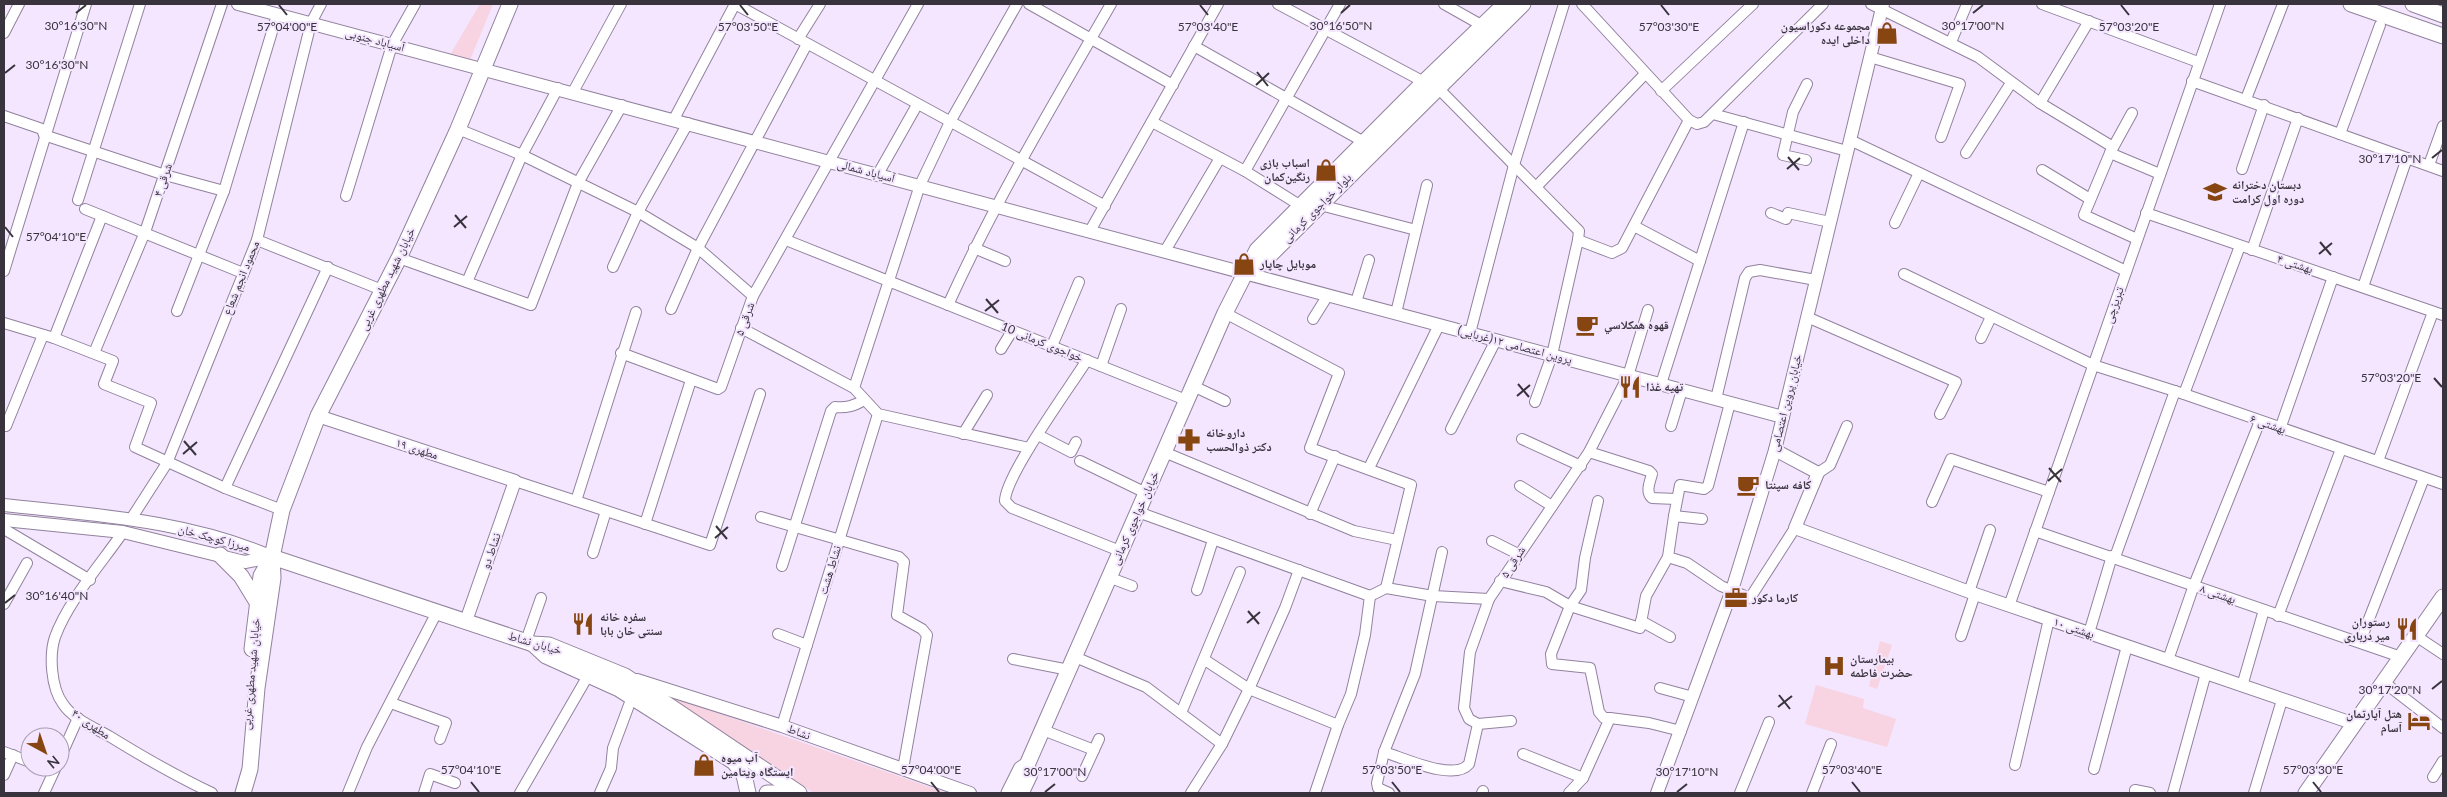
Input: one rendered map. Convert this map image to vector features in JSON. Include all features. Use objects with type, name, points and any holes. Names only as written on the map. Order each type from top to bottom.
[{"type":"main road","name":"خیابان شهید مطهری غربی","points":[[242,793],[250,769],[257,688],[272,578],[272,557],[282,510],[318,416],[399,258],[458,129],[510,4]]},
{"type":"main road","name":"بلوار خواجوی کرمانی","points":[[1247,273],[1266,259],[1320,205],[1505,4]]},
{"type":"main road","name":"بلوار خواجوی کرمانی","points":[[1247,273],[1257,250],[1364,142],[1523,4]]},
{"type":"main road","points":[[2352,4],[2443,36]]},
{"type":"main road","points":[[2376,4],[2443,26]]},
{"type":"main road","points":[[2413,4],[2443,15]]},
{"type":"main road","name":"خیابان خواجوی کرمانی","points":[[1027,765],[1186,400],[1225,313],[1247,273]]},
{"type":"main road","points":[[220,555],[241,576],[257,602]]},
{"type":"main road","name":"خیابان شهید مطهری غربی","points":[[233,793],[243,767],[257,602],[261,576],[272,557]]},
{"type":"main road","name":"خیابان نشاط","points":[[272,557],[530,643],[549,645],[625,676],[799,793]]},
{"type":"main road","points":[[2306,793],[2443,597]]},
{"type":"main road","points":[[530,643],[546,656],[589,674],[632,696],[734,762],[744,775],[748,793]]},
{"type":"main road","points":[[1009,793],[1022,769],[1027,765],[1030,774],[1021,793]]},
{"type":"main road","points":[[767,793],[779,793]]},
{"type":"street","points":[[4,33],[19,4]]},
{"type":"street","points":[[4,271],[44,134],[86,4]]},
{"type":"street","points":[[78,200],[92,150],[140,4]]},
{"type":"street","name":"شرقی ۴","points":[[94,353],[145,232],[222,4]]},
{"type":"street","name":"آسیاباد جنوبی","points":[[238,4],[484,68]]},
{"type":"street","name":"محمود انجم شعاع","points":[[131,519],[167,463],[257,240],[311,23],[321,4]]},
{"type":"street","points":[[346,196],[392,44],[415,4]]},
{"type":"street","points":[[573,92],[621,4]]},
{"type":"street","points":[[674,119],[735,4],[1105,206]]},
{"type":"street","points":[[671,309],[698,248],[754,140],[820,4]]},
{"type":"street","name":"شرقی ۵","points":[[621,353],[691,380],[718,389],[721,387],[753,296],[918,4]]},
{"type":"street","points":[[854,388],[920,185],[950,122],[1017,4]]},
{"type":"street","points":[[1029,4],[1172,85]]},
{"type":"street","points":[[948,305],[996,206],[1111,4]]},
{"type":"street","points":[[1090,231],[1218,4]]},
{"type":"street","points":[[1278,4],[1430,84],[1579,231],[1552,355],[1535,402]]},
{"type":"street","points":[[1245,170],[1340,4]]},
{"type":"street","points":[[1470,333],[1514,165],[1564,4]]},
{"type":"street","points":[[1582,4],[1661,91],[1690,120],[1697,124],[1704,122],[1713,114],[1823,4]]},
{"type":"street","points":[[1661,91],[1753,4]]},
{"type":"street","points":[[1951,42],[1967,4]]},
{"type":"street","points":[[2042,4],[2198,62]]},
{"type":"street","name":"تبریزچی","points":[[2009,606],[2198,62],[2220,4]]},
{"type":"street","points":[[2246,99],[2283,4]]},
{"type":"street","points":[[1879,5],[1978,57],[2011,83],[2112,150],[2160,174]]},
{"type":"street","name":"خیابان پروین اعتصامی","points":[[1657,793],[1732,590],[1775,450],[1870,56],[1879,5]]},
{"type":"street","points":[[1452,6],[1483,26]]},
{"type":"street","points":[[177,311],[224,191],[278,15]]},
{"type":"street","points":[[2040,103],[2090,21]]},
{"type":"street","points":[[2340,134],[2380,25]]},
{"type":"street","points":[[1194,46],[1364,142]]},
{"type":"street","points":[[1870,56],[1960,84],[1941,137]]},
{"type":"street","name":"آسیاباد شمالی","points":[[484,68],[1247,273]]},
{"type":"street","points":[[1536,187],[1645,74]]},
{"type":"street","points":[[2192,81],[2443,170]]},
{"type":"street","points":[[1966,153],[2011,83]]},
{"type":"street","points":[[1806,160],[1783,155],[1793,112],[1807,84]]},
{"type":"street","points":[[467,282],[522,156],[558,88]]},
{"type":"street","points":[[878,174],[917,104]]},
{"type":"street","points":[[399,258],[530,305],[578,183],[622,105]]},
{"type":"street","points":[[2242,169],[2264,106]]},
{"type":"street","points":[[2132,113],[2112,150],[2084,215],[2137,239]]},
{"type":"street","points":[[1713,114],[1788,134],[1849,145],[1919,172],[2126,271]]},
{"type":"street","points":[[4,116],[42,129],[44,134],[165,175],[224,191]]},
{"type":"street","points":[[2252,250],[2298,118]]},
{"type":"street","points":[[1578,240],[1612,252],[1622,248],[1690,120]]},
{"type":"street","points":[[1152,122],[1245,170],[1301,206]]},
{"type":"street","points":[[1661,384],[1744,122]]},
{"type":"street","points":[[613,267],[638,212],[688,123]]},
{"type":"street","points":[[2429,165],[2443,126]]},
{"type":"street","points":[[458,129],[522,156],[638,212],[698,248],[753,296]]},
{"type":"street","points":[[1165,251],[1220,158]]},
{"type":"street","points":[[2363,287],[2407,158]]},
{"type":"street","points":[[2042,170],[2090,199]]},
{"type":"street","points":[[1896,222],[1919,172]]},
{"type":"street","points":[[1396,313],[1427,185]]},
{"type":"street","points":[[1320,205],[1416,230]]},
{"type":"street","points":[[85,209],[243,273]]},
{"type":"street","points":[[1771,213],[1786,219],[1788,213],[1830,222]]},
{"type":"street","name":"بهشتی ۴","points":[[2146,213],[2438,313]]},
{"type":"street","points":[[54,338],[102,216]]},
{"type":"street","points":[[1634,226],[1700,261]]},
{"type":"street","points":[[257,240],[382,290]]},
{"type":"street","name":"خواجوی کرمانی 10","points":[[786,240],[1186,400]]},
{"type":"street","points":[[2089,633],[2114,557],[2240,246]]},
{"type":"street","points":[[974,248],[1004,261]]},
{"type":"street","points":[[1356,302],[1368,260]]},
{"type":"street","points":[[225,488],[328,267]]},
{"type":"street","points":[[1716,399],[1745,278],[1749,272],[1760,270],[1816,280]]},
{"type":"street","name":"پروین اعتصامی ۱۲(غربایی)","points":[[1247,273],[1783,417]]},
{"type":"street","name":"بهشتی ۶","points":[[1904,274],[2093,365],[2443,484]]},
{"type":"street","points":[[2280,428],[2332,277]]},
{"type":"street","points":[[1052,346],[1079,282]]},
{"type":"street","points":[[1313,319],[1328,295]]},
{"type":"street","points":[[1101,366],[1121,309]]},
{"type":"street","name":"شرقی ۵","points":[[1478,724],[1469,719],[1464,708],[1470,652],[1489,599],[1589,452],[1628,376],[1648,310]]},
{"type":"street","points":[[576,501],[621,353],[636,312]]},
{"type":"street","points":[[1225,313],[1339,373],[1310,448],[1369,468],[1411,485],[1386,588]]},
{"type":"street","points":[[2378,462],[2438,313]]},
{"type":"street","points":[[1981,338],[1991,316]]},
{"type":"street","points":[[1807,317],[1956,382],[1940,414]]},
{"type":"street","points":[[4,323],[54,338],[113,361],[104,384],[150,403],[136,447],[167,463],[282,510]]},
{"type":"street","points":[[1369,468],[1439,325]]},
{"type":"street","points":[[741,328],[854,388],[878,414],[1029,448]]},
{"type":"street","points":[[1001,348],[1012,331]]},
{"type":"street","points":[[4,425],[6,426],[43,335]]},
{"type":"street","points":[[1451,429],[1496,340]]},
{"type":"street","points":[[1087,360],[1029,448],[1005,492],[1005,502],[1012,508],[1120,551]]},
{"type":"street","points":[[645,524],[691,380]]},
{"type":"street","points":[[1193,386],[1225,401]]},
{"type":"street","points":[[1671,426],[1682,390]]},
{"type":"street","points":[[515,481],[710,545],[760,394]]},
{"type":"street","points":[[964,434],[987,395]]},
{"type":"street","points":[[782,566],[831,411],[835,408],[857,405],[864,400]]},
{"type":"street","points":[[1500,581],[1546,592],[1570,606],[1640,628],[1646,596],[1668,557],[1676,499],[1680,484],[1706,488],[1720,446],[1730,403]]},
{"type":"street","name":"نشاط هشت","points":[[782,726],[878,414]]},
{"type":"street","name":"مطهری ۱۹","points":[[318,416],[515,481]]},
{"type":"street","points":[[2168,660],[2194,585],[2260,422]]},
{"type":"street","points":[[1668,557],[1687,564],[1732,590],[1750,598],[1795,528],[1818,473],[1830,466],[1847,426]]},
{"type":"street","points":[[1038,436],[1072,452],[1076,442]]},
{"type":"street","points":[[1522,439],[1581,466]]},
{"type":"street","points":[[1775,450],[1818,473]]},
{"type":"street","points":[[2278,616],[2341,450]]},
{"type":"street","points":[[1164,452],[1310,514],[1354,530],[1397,540]]},
{"type":"street","points":[[1589,452],[1649,471],[1652,474],[1648,493],[1650,496],[1652,498],[1676,499]]},
{"type":"street","points":[[1310,514],[1335,456]]},
{"type":"street","points":[[1932,502],[1951,459],[2049,492]]},
{"type":"street","points":[[1080,461],[1146,493]]},
{"type":"street","points":[[2360,642],[2424,478]]},
{"type":"street","name":"نشاط دو","points":[[466,621],[515,481]]},
{"type":"street","points":[[1520,486],[1552,506]]},
{"type":"street","points":[[1598,501],[1581,590],[1570,606],[1551,654],[1552,664],[1590,668],[1599,712],[1604,718],[1649,723],[1681,731]]},
{"type":"street","name":"میرزا کوچک خان","points":[[4,506],[157,523],[249,546],[272,557]]},
{"type":"street","points":[[593,553],[606,511]]},
{"type":"street","points":[[1138,512],[1370,596],[1386,588],[1433,596],[1489,599]]},
{"type":"street","points":[[1674,516],[1702,519]]},
{"type":"street","points":[[761,517],[902,558],[904,562],[897,616],[925,631],[927,635],[903,769]]},
{"type":"street","name":"میرزا کوچک خان","points":[[4,520],[123,532],[245,562],[272,557]]},
{"type":"street","name":"بهشتی ۱۰","points":[[1795,528],[2009,606],[2355,724]]},
{"type":"street","points":[[4,529],[90,580]]},
{"type":"street","points":[[1961,636],[1990,530]]},
{"type":"street","name":"بهشتی ۸","points":[[2035,531],[2401,657]]},
{"type":"street","name":"مطهری ۴۰","points":[[123,532],[64,616],[54,639],[53,673],[62,703],[78,718],[168,772],[212,793]]},
{"type":"street","points":[[1197,590],[1213,540]]},
{"type":"street","points":[[1492,541],[1518,554]]},
{"type":"street","points":[[1388,793],[1378,788],[1377,783],[1384,752],[1415,674],[1442,552]]},
{"type":"street","points":[[4,604],[28,563]]},
{"type":"street","points":[[1191,793],[1222,744],[1286,608],[1299,570]]},
{"type":"street","points":[[1181,713],[1205,660],[1240,572]]},
{"type":"street","points":[[1108,578],[1132,586]]},
{"type":"street","points":[[1315,793],[1338,725],[1351,694],[1365,635],[1370,596]]},
{"type":"street","points":[[530,643],[541,598]]},
{"type":"street","points":[[2242,686],[2264,610]]},
{"type":"street","points":[[348,793],[367,747],[437,612]]},
{"type":"street","points":[[2015,765],[2049,619]]},
{"type":"street","points":[[1642,621],[1670,637]]},
{"type":"street","points":[[778,634],[807,644]]},
{"type":"street","points":[[2416,636],[2443,654]]},
{"type":"street","points":[[2094,770],[2127,646]]},
{"type":"street","points":[[1013,659],[1072,663],[1146,687],[1222,744]]},
{"type":"street","points":[[1205,660],[1249,688],[1338,725]]},
{"type":"street","points":[[2173,793],[2206,672]]},
{"type":"street","points":[[520,793],[589,674]]},
{"type":"street","name":"نشاط","points":[[625,676],[782,726],[970,793]]},
{"type":"street","points":[[2385,682],[2443,728]]},
{"type":"street","points":[[1660,688],[1693,697]]},
{"type":"street","points":[[600,793],[611,768],[613,748],[632,696]]},
{"type":"street","points":[[2254,793],[2282,700]]},
{"type":"street","points":[[391,702],[446,723],[440,739]]},
{"type":"street","points":[[70,736],[78,718]]},
{"type":"street","points":[[1569,793],[1583,778],[1610,718]]},
{"type":"street","points":[[1384,752],[1441,770],[1459,771],[1469,764],[1478,724],[1511,721]]},
{"type":"street","points":[[1740,793],[1769,722]]},
{"type":"street","points":[[1043,730],[1094,750]]},
{"type":"street","points":[[1082,776],[1099,739]]},
{"type":"street","points":[[1812,793],[1831,744]]},
{"type":"street","points":[[4,775],[8,754],[20,758]]},
{"type":"street","points":[[1523,754],[1583,778]]},
{"type":"street","points":[[2433,777],[2443,761]]},
{"type":"street","points":[[424,793],[430,774],[455,783]]},
{"type":"street","points":[[44,793],[49,777]]},
{"type":"street","points":[[2135,791],[2150,793]]},
{"type":"shaded area","points":[[480,4],[493,4],[470,60],[450,55]]},
{"type":"shaded area","points":[[1880,641],[1892,645],[1877,689],[1869,686]]},
{"type":"shaded area","points":[[1816,685],[1864,699],[1863,708],[1896,719],[1887,747],[1805,724]]},
{"type":"shaded area","points":[[654,691],[947,793],[814,793]]},
{"type":"place","name":"مجموعه دکوراسیون داخلی ایده","points":[[1887,33]]},
{"type":"place","name":"اسباب بازی رنگین‌کمان","points":[[1326,170]]},
{"type":"place","name":"دبستان دخترانه دوره اول کرامت","points":[[2215,192]]},
{"type":"place","name":"موبایل چاپار","points":[[1244,264]]},
{"type":"place","name":"قهوه همكلاسي","points":[[1587,325]]},
{"type":"place","name":"تهیه غذا","points":[[1630,387]]},
{"type":"place","name":"داروخانه دکتر ذوالحسب","points":[[1189,440]]},
{"type":"place","name":"کافه سپنتا","points":[[1748,485]]},
{"type":"place","name":"کارما دکور","points":[[1736,598]]},
{"type":"place","name":"سفره خانه سنتی خان بابا","points":[[583,624]]},
{"type":"place","name":"رستوران میر درباری","points":[[2407,629]]},
{"type":"place","name":"بیمارستان حضرت فاطمه","points":[[1834,666]]},
{"type":"place","name":"هتل آپارتمان آسام","points":[[2419,721]]},
{"type":"place","name":"آب میوه ایستگاه ویتامین","points":[[704,765]]}]
